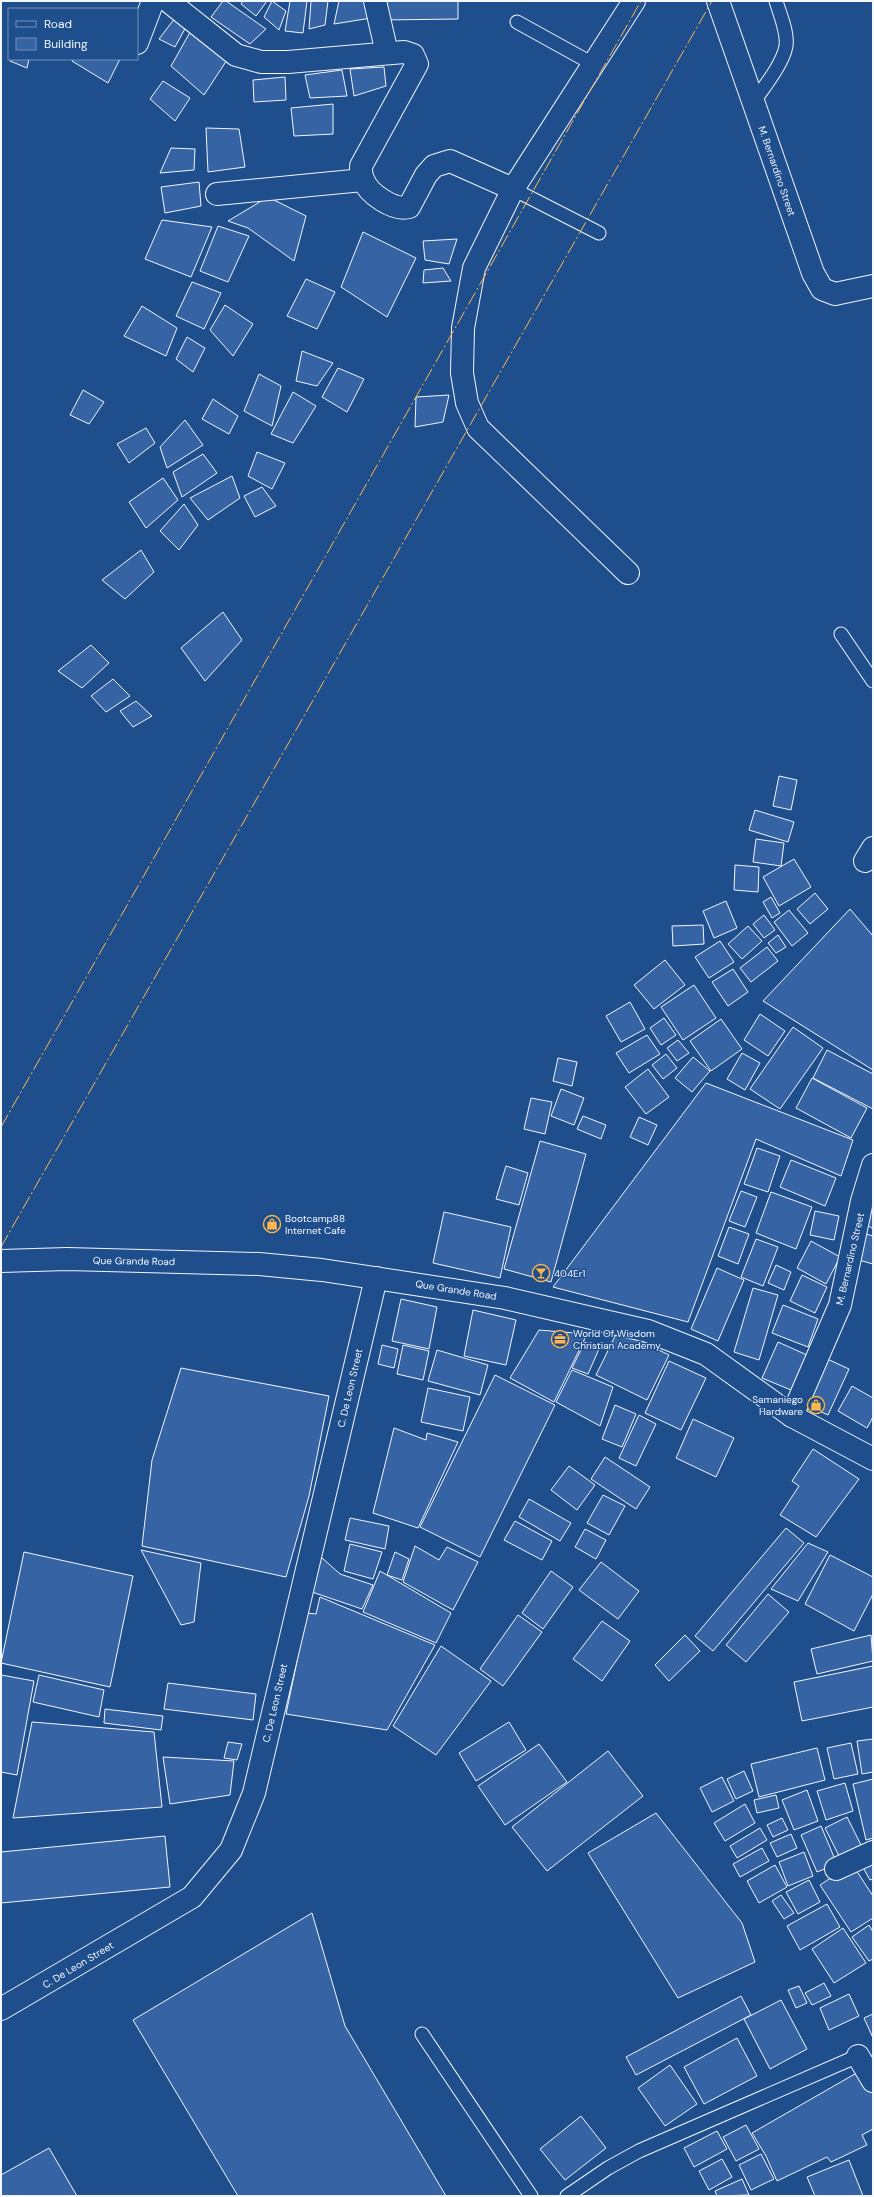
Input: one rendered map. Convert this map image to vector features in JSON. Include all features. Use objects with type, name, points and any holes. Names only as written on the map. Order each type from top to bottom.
[{"type":"street","points":[[138,40],[153,1]]},
{"type":"street","points":[[168,1],[236,55],[261,62],[288,62],[404,52],[412,55],[417,64],[361,166],[363,180],[375,195],[401,209],[409,207],[426,175],[434,166],[450,161],[513,189]]},
{"type":"street","points":[[375,1],[387,53]]},
{"type":"street","points":[[628,573],[478,428],[467,403],[462,373],[463,328],[474,268],[513,189],[634,1]]},
{"type":"street","name":"M. Bernardino Street","points":[[718,1],[812,273],[822,290],[835,294],[873,286]]},
{"type":"street","points":[[217,194],[363,180]]},
{"type":"street","name":"M. Bernardino Street","points":[[792,1416],[840,1305],[862,1201],[873,1166]]},
{"type":"street","name":"Que Grande Road","points":[[1,1261],[67,1259],[259,1264],[376,1278],[505,1298],[648,1330],[706,1354],[792,1416],[873,1459]]},
{"type":"street","name":"C. De Leon Street","points":[[1,2010],[192,1897],[231,1850],[254,1793],[376,1278]]},
{"type":"street","points":[[836,1869],[873,1852]]},
{"type":"street","points":[[858,2056],[873,2081]]},
{"type":"lane","points":[[753,103],[776,68],[786,47],[786,35],[776,1]]},
{"type":"lane","points":[[517,22],[593,64]]},
{"type":"lane","points":[[513,189],[599,233]]},
{"type":"lane","points":[[841,634],[873,681]]},
{"type":"lane","points":[[422,2034],[531,2196]]},
{"type":"lane","points":[[567,2196],[608,2168],[639,2151],[858,2056]]},
{"type":"building","points":[[223,1],[226,1],[266,29],[250,44],[211,17]]},
{"type":"building","points":[[243,1],[267,1],[256,16],[241,4]]},
{"type":"building","points":[[272,1],[286,11],[279,30],[264,17]]},
{"type":"building","points":[[290,1],[307,1],[303,33],[285,31]]},
{"type":"building","points":[[311,1],[328,1],[325,25],[309,29]]},
{"type":"building","points":[[339,1],[366,1],[371,18],[334,24]]},
{"type":"building","points":[[382,1],[458,1],[458,19],[382,20]]},
{"type":"building","points":[[175,18],[187,25],[175,47],[159,39]]},
{"type":"building","points":[[193,27],[229,57],[204,95],[171,66]]},
{"type":"building","points":[[10,60],[29,60],[27,68]]},
{"type":"building","points":[[72,60],[120,60],[108,83]]},
{"type":"building","points":[[384,67],[386,86],[354,96],[350,69]]},
{"type":"building","points":[[342,70],[347,96],[310,98],[305,75]]},
{"type":"building","points":[[285,77],[286,100],[254,102],[253,80]]},
{"type":"building","points":[[163,81],[190,98],[175,121],[150,99]]},
{"type":"building","points":[[333,104],[333,134],[294,136],[291,108]]},
{"type":"building","points":[[206,128],[239,129],[245,167],[208,172]]},
{"type":"building","points":[[171,148],[195,149],[194,170],[160,173]]},
{"type":"building","points":[[199,182],[201,206],[165,213],[161,187]]},
{"type":"building","points":[[268,197],[306,216],[294,261],[248,228],[228,221]]},
{"type":"building","points":[[162,220],[212,227],[191,277],[145,259]]},
{"type":"building","points":[[218,226],[249,236],[228,282],[200,271]]},
{"type":"building","points":[[363,232],[416,258],[387,317],[341,287]]},
{"type":"building","points":[[457,239],[449,264],[425,260],[423,241]]},
{"type":"building","points":[[443,268],[451,281],[423,283],[424,270]]},
{"type":"building","points":[[306,279],[335,292],[317,329],[287,316]]},
{"type":"building","points":[[192,282],[221,293],[204,329],[176,316]]},
{"type":"building","points":[[225,305],[253,324],[233,356],[210,330]]},
{"type":"building","points":[[142,306],[177,328],[166,356],[124,336]]},
{"type":"building","points":[[187,337],[205,348],[193,372],[176,359]]},
{"type":"building","points":[[302,351],[333,363],[317,386],[296,381]]},
{"type":"building","points":[[338,368],[364,379],[347,412],[322,397]]},
{"type":"building","points":[[259,374],[281,386],[272,426],[244,411]]},
{"type":"building","points":[[83,390],[104,402],[89,424],[70,415]]},
{"type":"building","points":[[293,392],[316,406],[293,443],[271,434]]},
{"type":"building","points":[[449,395],[443,422],[415,427],[416,397]]},
{"type":"building","points":[[213,399],[238,416],[229,434],[202,419]]},
{"type":"building","points":[[185,420],[203,445],[167,468],[160,447]]},
{"type":"building","points":[[146,428],[155,443],[129,463],[117,444]]},
{"type":"building","points":[[257,452],[285,463],[272,489],[248,476]]},
{"type":"building","points":[[203,454],[217,473],[182,497],[173,472]]},
{"type":"building","points":[[232,476],[240,498],[208,520],[190,498]]},
{"type":"building","points":[[163,478],[178,500],[146,528],[129,502]]},
{"type":"building","points":[[262,487],[276,506],[255,517],[244,496]]},
{"type":"building","points":[[184,504],[198,525],[179,550],[160,531]]},
{"type":"building","points":[[141,550],[154,572],[125,599],[102,580]]},
{"type":"building","points":[[223,612],[242,640],[205,681],[181,648]]},
{"type":"building","points":[[91,645],[109,663],[82,688],[58,671]]},
{"type":"building","points":[[113,679],[130,696],[106,712],[91,696]]},
{"type":"building","points":[[136,701],[152,716],[133,727],[120,711]]},
{"type":"building","points":[[779,776],[797,780],[791,810],[773,806]]},
{"type":"building","points":[[755,810],[794,822],[788,842],[749,830]]},
{"type":"building","points":[[756,839],[784,843],[781,866],[753,862]]},
{"type":"building","points":[[794,859],[811,887],[779,906],[763,877]]},
{"type":"building","points":[[735,865],[759,867],[758,892],[734,890]]},
{"type":"building","points":[[815,893],[828,909],[810,924],[797,909]]},
{"type":"building","points":[[771,897],[780,913],[772,918],[763,902]]},
{"type":"building","points":[[726,901],[737,928],[714,938],[703,911]]},
{"type":"building","points":[[850,909],[873,936],[873,1070],[763,1001]]},
{"type":"building","points":[[789,910],[808,933],[792,946],[774,922]]},
{"type":"building","points":[[764,915],[775,930],[764,938],[753,924]]},
{"type":"building","points":[[703,925],[704,944],[673,946],[672,926]]},
{"type":"building","points":[[748,926],[762,941],[742,959],[728,944]]},
{"type":"building","points":[[778,935],[786,947],[776,953],[768,943]]},
{"type":"building","points":[[720,941],[734,962],[709,978],[695,957]]},
{"type":"building","points":[[767,947],[778,961],[751,982],[740,968]]},
{"type":"building","points":[[665,960],[685,985],[654,1009],[634,985]]},
{"type":"building","points":[[733,969],[748,992],[728,1006],[712,982]]},
{"type":"building","points":[[694,985],[716,1018],[683,1040],[661,1007]]},
{"type":"building","points":[[630,1002],[645,1029],[621,1042],[606,1016]]},
{"type":"building","points":[[760,1014],[785,1031],[768,1056],[744,1040]]},
{"type":"building","points":[[664,1018],[676,1035],[661,1045],[650,1028]]},
{"type":"building","points":[[721,1019],[742,1049],[711,1071],[690,1041]]},
{"type":"building","points":[[793,1027],[823,1048],[780,1109],[750,1089]]},
{"type":"building","points":[[647,1035],[660,1054],[629,1073],[616,1053]]},
{"type":"building","points":[[678,1040],[689,1053],[677,1061],[667,1048]]},
{"type":"building","points":[[827,1050],[873,1074],[873,1109],[813,1078]]},
{"type":"building","points":[[742,1053],[760,1063],[745,1090],[727,1079]]},
{"type":"building","points":[[666,1054],[677,1068],[663,1079],[652,1065]]},
{"type":"building","points":[[693,1057],[710,1071],[692,1092],[675,1078]]},
{"type":"building","points":[[558,1058],[577,1062],[572,1086],[553,1081]]},
{"type":"building","points":[[648,1069],[669,1097],[646,1114],[625,1087]]},
{"type":"building","points":[[812,1078],[867,1108],[851,1138],[796,1108]]},
{"type":"building","points":[[706,1083],[853,1140],[841,1176],[756,1139],[688,1322],[553,1287]]},
{"type":"building","points":[[561,1089],[584,1098],[574,1125],[551,1116]]},
{"type":"building","points":[[531,1098],[552,1102],[545,1134],[524,1129]]},
{"type":"building","points":[[583,1116],[606,1125],[601,1139],[577,1129]]},
{"type":"building","points":[[639,1117],[657,1125],[648,1145],[630,1137]]},
{"type":"building","points":[[540,1141],[586,1154],[551,1282],[504,1269]]},
{"type":"building","points":[[757,1148],[780,1156],[768,1192],[744,1184]]},
{"type":"building","points":[[791,1160],[836,1178],[825,1206],[780,1187]]},
{"type":"building","points":[[506,1166],[528,1173],[519,1205],[496,1199]]},
{"type":"building","points":[[741,1191],[757,1197],[745,1227],[729,1221]]},
{"type":"building","points":[[771,1192],[812,1207],[796,1249],[756,1233]]},
{"type":"building","points":[[873,1199],[873,1229],[860,1220]]},
{"type":"building","points":[[815,1211],[839,1216],[834,1240],[810,1235]]},
{"type":"building","points":[[444,1212],[511,1227],[500,1278],[433,1263]]},
{"type":"building","points":[[729,1227],[749,1234],[738,1264],[718,1256]]},
{"type":"building","points":[[859,1232],[873,1236],[873,1264],[852,1258]]},
{"type":"building","points":[[756,1239],[778,1247],[763,1286],[741,1277]]},
{"type":"building","points":[[811,1241],[840,1257],[826,1284],[797,1268]]},
{"type":"building","points":[[776,1265],[791,1272],[784,1290],[768,1283]]},
{"type":"building","points":[[717,1268],[744,1280],[718,1341],[691,1329]]},
{"type":"building","points":[[802,1275],[827,1287],[815,1313],[790,1301]]},
{"type":"building","points":[[753,1288],[778,1295],[759,1360],[734,1352]]},
{"type":"building","points":[[401,1299],[437,1307],[429,1349],[392,1341]]},
{"type":"building","points":[[783,1305],[818,1319],[808,1347],[772,1333]]},
{"type":"building","points":[[473,1310],[516,1320],[506,1365],[464,1356]]},
{"type":"building","points":[[539,1330],[587,1334],[554,1402],[510,1378]]},
{"type":"building","points":[[618,1330],[669,1355],[647,1400],[596,1375]]},
{"type":"building","points":[[585,1342],[599,1349],[588,1374],[572,1368]]},
{"type":"building","points":[[778,1342],[807,1355],[791,1390],[762,1378]]},
{"type":"building","points":[[382,1345],[398,1349],[394,1368],[378,1364]]},
{"type":"building","points":[[403,1345],[429,1351],[423,1380],[397,1374]]},
{"type":"building","points":[[437,1350],[488,1365],[480,1395],[428,1381]]},
{"type":"building","points":[[823,1357],[849,1369],[828,1415],[802,1403]]},
{"type":"building","points":[[669,1361],[706,1378],[681,1430],[645,1413]]},
{"type":"building","points":[[181,1368],[329,1396],[309,1496],[286,1577],[142,1546],[152,1460]]},
{"type":"building","points":[[572,1370],[613,1387],[600,1426],[556,1402]]},
{"type":"building","points":[[495,1375],[555,1405],[480,1557],[420,1527]]},
{"type":"building","points":[[852,1386],[873,1398],[873,1417],[867,1428],[838,1411]]},
{"type":"building","points":[[428,1388],[470,1397],[463,1431],[421,1422]]},
{"type":"building","points":[[615,1405],[636,1414],[622,1447],[602,1439]]},
{"type":"building","points":[[639,1415],[656,1424],[636,1466],[619,1458]]},
{"type":"building","points":[[693,1419],[734,1438],[716,1477],[676,1458]]},
{"type":"building","points":[[394,1428],[426,1440],[427,1433],[458,1442],[418,1528],[373,1513]]},
{"type":"building","points":[[813,1449],[859,1479],[816,1537],[780,1515],[799,1486],[792,1481]]},
{"type":"building","points":[[605,1457],[650,1487],[636,1509],[591,1479]]},
{"type":"building","points":[[569,1466],[595,1485],[577,1510],[551,1490]]},
{"type":"building","points":[[603,1495],[625,1506],[609,1535],[587,1523]]},
{"type":"building","points":[[529,1499],[571,1523],[560,1541],[519,1517]]},
{"type":"building","points":[[350,1518],[389,1526],[385,1549],[345,1540]]},
{"type":"building","points":[[515,1521],[552,1541],[542,1560],[504,1540]]},
{"type":"building","points":[[786,1528],[804,1543],[713,1651],[695,1636]]},
{"type":"building","points":[[585,1529],[606,1540],[596,1559],[575,1547]]},
{"type":"building","points":[[808,1543],[828,1552],[798,1601],[771,1589]]},
{"type":"building","points":[[350,1544],[382,1552],[373,1579],[344,1571]]},
{"type":"building","points":[[415,1546],[439,1560],[447,1547],[478,1562],[453,1610],[403,1582]]},
{"type":"building","points":[[141,1550],[201,1563],[194,1622],[181,1625]]},
{"type":"building","points":[[24,1552],[133,1576],[110,1687],[1,1663]]},
{"type":"building","points":[[395,1552],[409,1559],[402,1580],[387,1575]]},
{"type":"building","points":[[830,1555],[873,1577],[873,1594],[854,1631],[805,1604]]},
{"type":"building","points":[[321,1557],[340,1574],[373,1585],[362,1609],[312,1592]]},
{"type":"building","points":[[601,1562],[639,1591],[618,1619],[579,1590]]},
{"type":"building","points":[[380,1571],[451,1613],[436,1643],[363,1612]]},
{"type":"building","points":[[551,1571],[573,1587],[543,1629],[522,1613]]},
{"type":"building","points":[[768,1594],[789,1612],[746,1662],[726,1645]]},
{"type":"building","points":[[320,1597],[435,1645],[387,1730],[286,1714],[307,1613],[316,1614]]},
{"type":"building","points":[[518,1615],[542,1632],[503,1686],[480,1669]]},
{"type":"building","points":[[602,1621],[630,1641],[602,1681],[573,1659]]},
{"type":"building","points":[[685,1635],[700,1651],[669,1681],[655,1665]]},
{"type":"building","points":[[871,1635],[873,1661],[817,1674],[811,1649]]},
{"type":"building","points":[[441,1646],[491,1681],[436,1755],[393,1726]]},
{"type":"building","points":[[873,1666],[873,1707],[802,1721],[794,1682]]},
{"type":"building","points":[[1,1675],[34,1681],[17,1775],[1,1772]]},
{"type":"building","points":[[39,1675],[104,1690],[99,1717],[33,1702]]},
{"type":"building","points":[[168,1683],[256,1694],[253,1720],[164,1709]]},
{"type":"building","points":[[105,1709],[163,1716],[161,1730],[104,1723]]},
{"type":"building","points":[[32,1722],[154,1732],[162,1807],[13,1818]]},
{"type":"building","points":[[509,1722],[526,1750],[476,1781],[459,1753]]},
{"type":"building","points":[[873,1739],[873,1772],[862,1774],[857,1741]]},
{"type":"building","points":[[228,1742],[242,1744],[237,1760],[224,1758]]},
{"type":"building","points":[[851,1743],[858,1774],[834,1779],[827,1748]]},
{"type":"building","points":[[539,1744],[567,1782],[505,1825],[478,1786]]},
{"type":"building","points":[[817,1748],[825,1780],[759,1797],[751,1764]]},
{"type":"building","points":[[608,1751],[643,1796],[547,1871],[512,1827]]},
{"type":"building","points":[[163,1757],[234,1761],[230,1795],[170,1804]]},
{"type":"building","points":[[744,1771],[753,1791],[736,1799],[727,1779]]},
{"type":"building","points":[[722,1777],[734,1801],[712,1812],[700,1788]]},
{"type":"building","points":[[873,1779],[873,1838],[866,1840],[853,1784]]},
{"type":"building","points":[[845,1783],[853,1811],[826,1820],[817,1791]]},
{"type":"building","points":[[807,1790],[818,1821],[794,1830],[782,1800]]},
{"type":"building","points":[[776,1795],[779,1808],[757,1813],[754,1800]]},
{"type":"building","points":[[745,1804],[755,1823],[725,1841],[714,1823]]},
{"type":"building","points":[[656,1813],[742,1923],[755,1962],[678,1998],[588,1853]]},
{"type":"building","points":[[847,1817],[864,1851],[842,1862],[825,1828]]},
{"type":"building","points":[[782,1818],[788,1830],[773,1837],[767,1825]]},
{"type":"building","points":[[821,1826],[837,1864],[817,1872],[801,1835]]},
{"type":"building","points":[[760,1828],[767,1840],[737,1858],[730,1846]]},
{"type":"building","points":[[791,1834],[797,1848],[777,1857],[770,1843]]},
{"type":"building","points":[[165,1836],[170,1887],[1,1903],[1,1852]]},
{"type":"building","points":[[762,1848],[769,1861],[740,1877],[733,1864]]},
{"type":"building","points":[[804,1852],[813,1876],[788,1886],[779,1862]]},
{"type":"building","points":[[873,1857],[873,1879],[870,1880],[861,1864]]},
{"type":"building","points":[[852,1864],[873,1896],[873,1918],[851,1932],[820,1885]]},
{"type":"building","points":[[775,1865],[787,1887],[759,1903],[747,1881]]},
{"type":"building","points":[[809,1880],[820,1902],[798,1914],[786,1892]]},
{"type":"building","points":[[781,1895],[794,1913],[784,1919],[772,1901]]},
{"type":"building","points":[[827,1904],[840,1927],[800,1950],[787,1926]]},
{"type":"building","points":[[312,1913],[345,2026],[446,2196],[238,2196],[133,2020]]},
{"type":"building","points":[[869,1925],[873,1932],[873,1959],[869,1961],[852,1937]]},
{"type":"building","points":[[843,1928],[866,1963],[834,1983],[812,1949]]},
{"type":"building","points":[[824,1983],[831,1996],[812,2005],[805,1993]]},
{"type":"building","points":[[799,1986],[807,2003],[796,2008],[788,1990]]},
{"type":"building","points":[[849,1994],[859,2016],[829,2030],[820,2008]]},
{"type":"building","points":[[741,1996],[751,2015],[636,2075],[626,2057]]},
{"type":"building","points":[[781,2000],[807,2049],[770,2069],[744,2019]]},
{"type":"building","points":[[873,2014],[873,2038],[864,2018]]},
{"type":"building","points":[[737,2038],[757,2076],[704,2104],[684,2067]]},
{"type":"building","points":[[670,2065],[697,2104],[665,2126],[638,2088]]},
{"type":"building","points":[[860,2071],[873,2089],[873,2129],[862,2135],[867,2145],[831,2162],[827,2157],[777,2181],[766,2156],[752,2133]]},
{"type":"building","points":[[581,2116],[606,2148],[565,2180],[540,2149]]},
{"type":"building","points":[[746,2125],[759,2149],[736,2161],[723,2137]]},
{"type":"building","points":[[717,2131],[727,2149],[694,2167],[684,2148]]},
{"type":"building","points":[[49,2148],[77,2196],[1,2196],[1,2175]]},
{"type":"building","points":[[761,2154],[774,2179],[751,2190],[739,2165]]},
{"type":"building","points":[[722,2159],[732,2177],[709,2190],[699,2171]]},
{"type":"building","points":[[849,2160],[863,2196],[815,2196],[807,2177]]},
{"type":"building","points":[[742,2179],[749,2195],[717,2196],[715,2191]]},
{"type":"power","points":[[1,1127],[641,1]]},
{"type":"power","points":[[1,1247],[712,1]]},
{"type":"place","name":"Bootcamp88 Internet Cafe","points":[[272,1224]]},
{"type":"place","name":"404Er1","points":[[541,1273]]},
{"type":"place","name":"World Of Wisdom Christian Academy","points":[[560,1339]]},
{"type":"place","name":"Samaniego Hardware","points":[[816,1405]]}]
